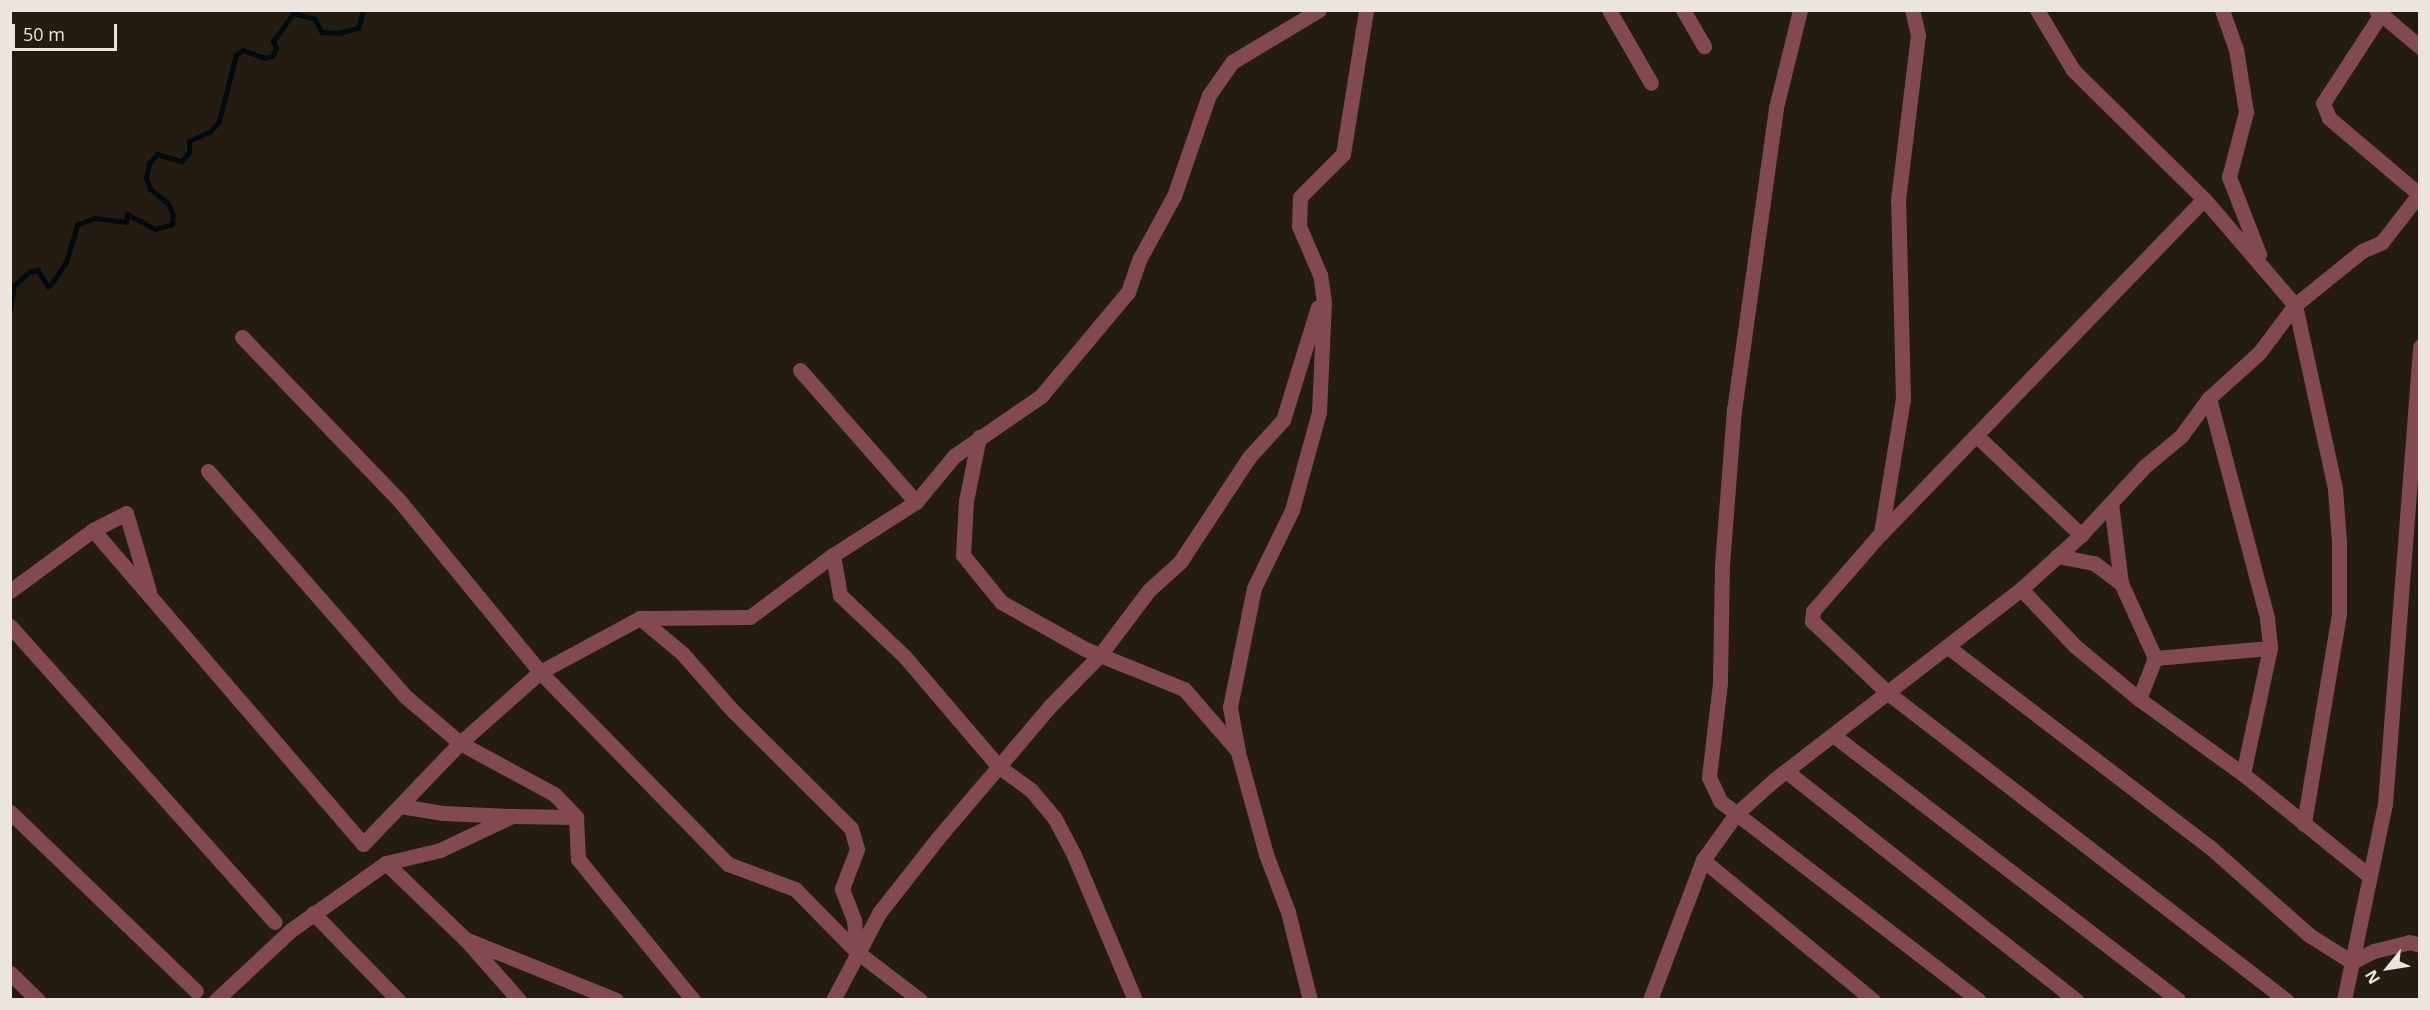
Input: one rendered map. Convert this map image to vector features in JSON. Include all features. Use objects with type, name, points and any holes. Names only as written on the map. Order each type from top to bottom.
[{"type":"street","points":[[93,530],[363,844],[460,743],[540,672],[640,618],[750,617],[833,555],[916,502],[954,456],[979,436],[1041,396],[1128,292],[1140,258],[1174,196],[1209,95],[1232,62],[1318,10]]},
{"type":"street","points":[[1310,999],[1288,912],[1266,854],[1238,752],[1230,707],[1244,623],[1254,588],[1292,510],[1319,412],[1324,302],[1320,275],[1299,226],[1300,197],[1343,154],[1366,10]]},
{"type":"street","points":[[1609,10],[1651,83]]},
{"type":"street","points":[[1683,10],[1704,46]]},
{"type":"street","points":[[1800,10],[1776,108],[1734,409],[1722,565],[1720,683],[1709,777],[1720,801],[1978,999]]},
{"type":"street","points":[[1881,533],[1903,399],[1898,200],[1918,35],[1912,10]]},
{"type":"street","points":[[2037,10],[2073,70],[2204,199],[2295,305],[2335,489],[2339,542],[2339,614],[2304,824]]},
{"type":"street","points":[[2222,10],[2236,49],[2246,112],[2229,177],[2251,238],[2270,275]]},
{"type":"street","points":[[1650,999],[1703,860],[1737,814],[1786,771],[2021,589],[2081,535],[2145,466],[2181,436],[2209,398],[2259,353],[2295,305],[2362,250],[2382,242],[2419,193],[2329,118],[2323,103],[2378,12],[2420,47]]},
{"type":"street","points":[[2204,199],[1881,533],[1813,611],[1812,621],[1887,693],[2286,999]]},
{"type":"street","points":[[833,999],[879,913],[998,766],[1100,655],[1149,590],[1180,562],[1250,456],[1283,420],[1317,312],[1320,275]]},
{"type":"street","points":[[242,338],[398,499],[540,672],[728,864],[795,889],[857,952],[920,999]]},
{"type":"street","points":[[2344,999],[2368,875],[2385,804],[2420,346]]},
{"type":"street","points":[[800,370],[916,502]]},
{"type":"street","points":[[2209,398],[2267,618],[2270,648],[2243,774]]},
{"type":"street","points":[[979,436],[966,501],[963,555],[1001,602],[1100,655],[1184,689],[1238,752]]},
{"type":"street","points":[[1977,436],[2081,535]]},
{"type":"street","points":[[208,471],[406,697],[460,743],[554,794],[576,817],[578,858],[693,999]]},
{"type":"street","points":[[2110,503],[2121,583],[2155,658],[2139,699]]},
{"type":"street","points":[[10,591],[93,530],[126,513],[150,597]]},
{"type":"street","points":[[833,555],[840,595],[906,657],[998,766],[1031,790],[1054,817],[1074,855],[1135,999]]},
{"type":"street","points":[[2057,556],[2094,563],[2121,583]]},
{"type":"street","points":[[2021,589],[2075,646],[2139,699],[2243,774],[2368,875]]},
{"type":"street","points":[[640,618],[682,653],[733,711],[851,828],[857,849],[842,889],[854,920],[857,952]]},
{"type":"street","points":[[10,626],[275,921]]},
{"type":"street","points":[[1948,647],[2211,848],[2309,935],[2352,962]]},
{"type":"street","points":[[2155,658],[2270,648]]},
{"type":"street","points":[[1833,735],[2178,999]]},
{"type":"street","points":[[1786,771],[2076,999]]},
{"type":"street","points":[[400,806],[443,813],[576,817]]},
{"type":"street","points":[[10,812],[196,991]]},
{"type":"street","points":[[216,999],[313,913],[386,863],[440,850],[512,816]]},
{"type":"street","points":[[1703,860],[1873,999]]},
{"type":"street","points":[[386,863],[465,939],[519,999]]},
{"type":"street","points":[[313,913],[398,999]]},
{"type":"street","points":[[465,939],[616,999]]},
{"type":"street","points":[[2352,962],[2409,942],[2420,945]]},
{"type":"street","points":[[10,973],[38,999]]},
{"type":"waterway","points":[[10,310],[14,286],[29,272],[38,270],[48,286],[52,283],[66,262],[77,225],[94,218],[126,222],[127,214],[155,229],[172,224],[173,215],[168,204],[150,189],[146,178],[149,164],[157,154],[182,161],[189,152],[189,141],[211,131],[219,121],[236,55],[243,50],[265,58],[272,56],[276,48],[273,42],[293,13],[315,19],[322,32],[339,33],[358,28],[363,10]]}]
